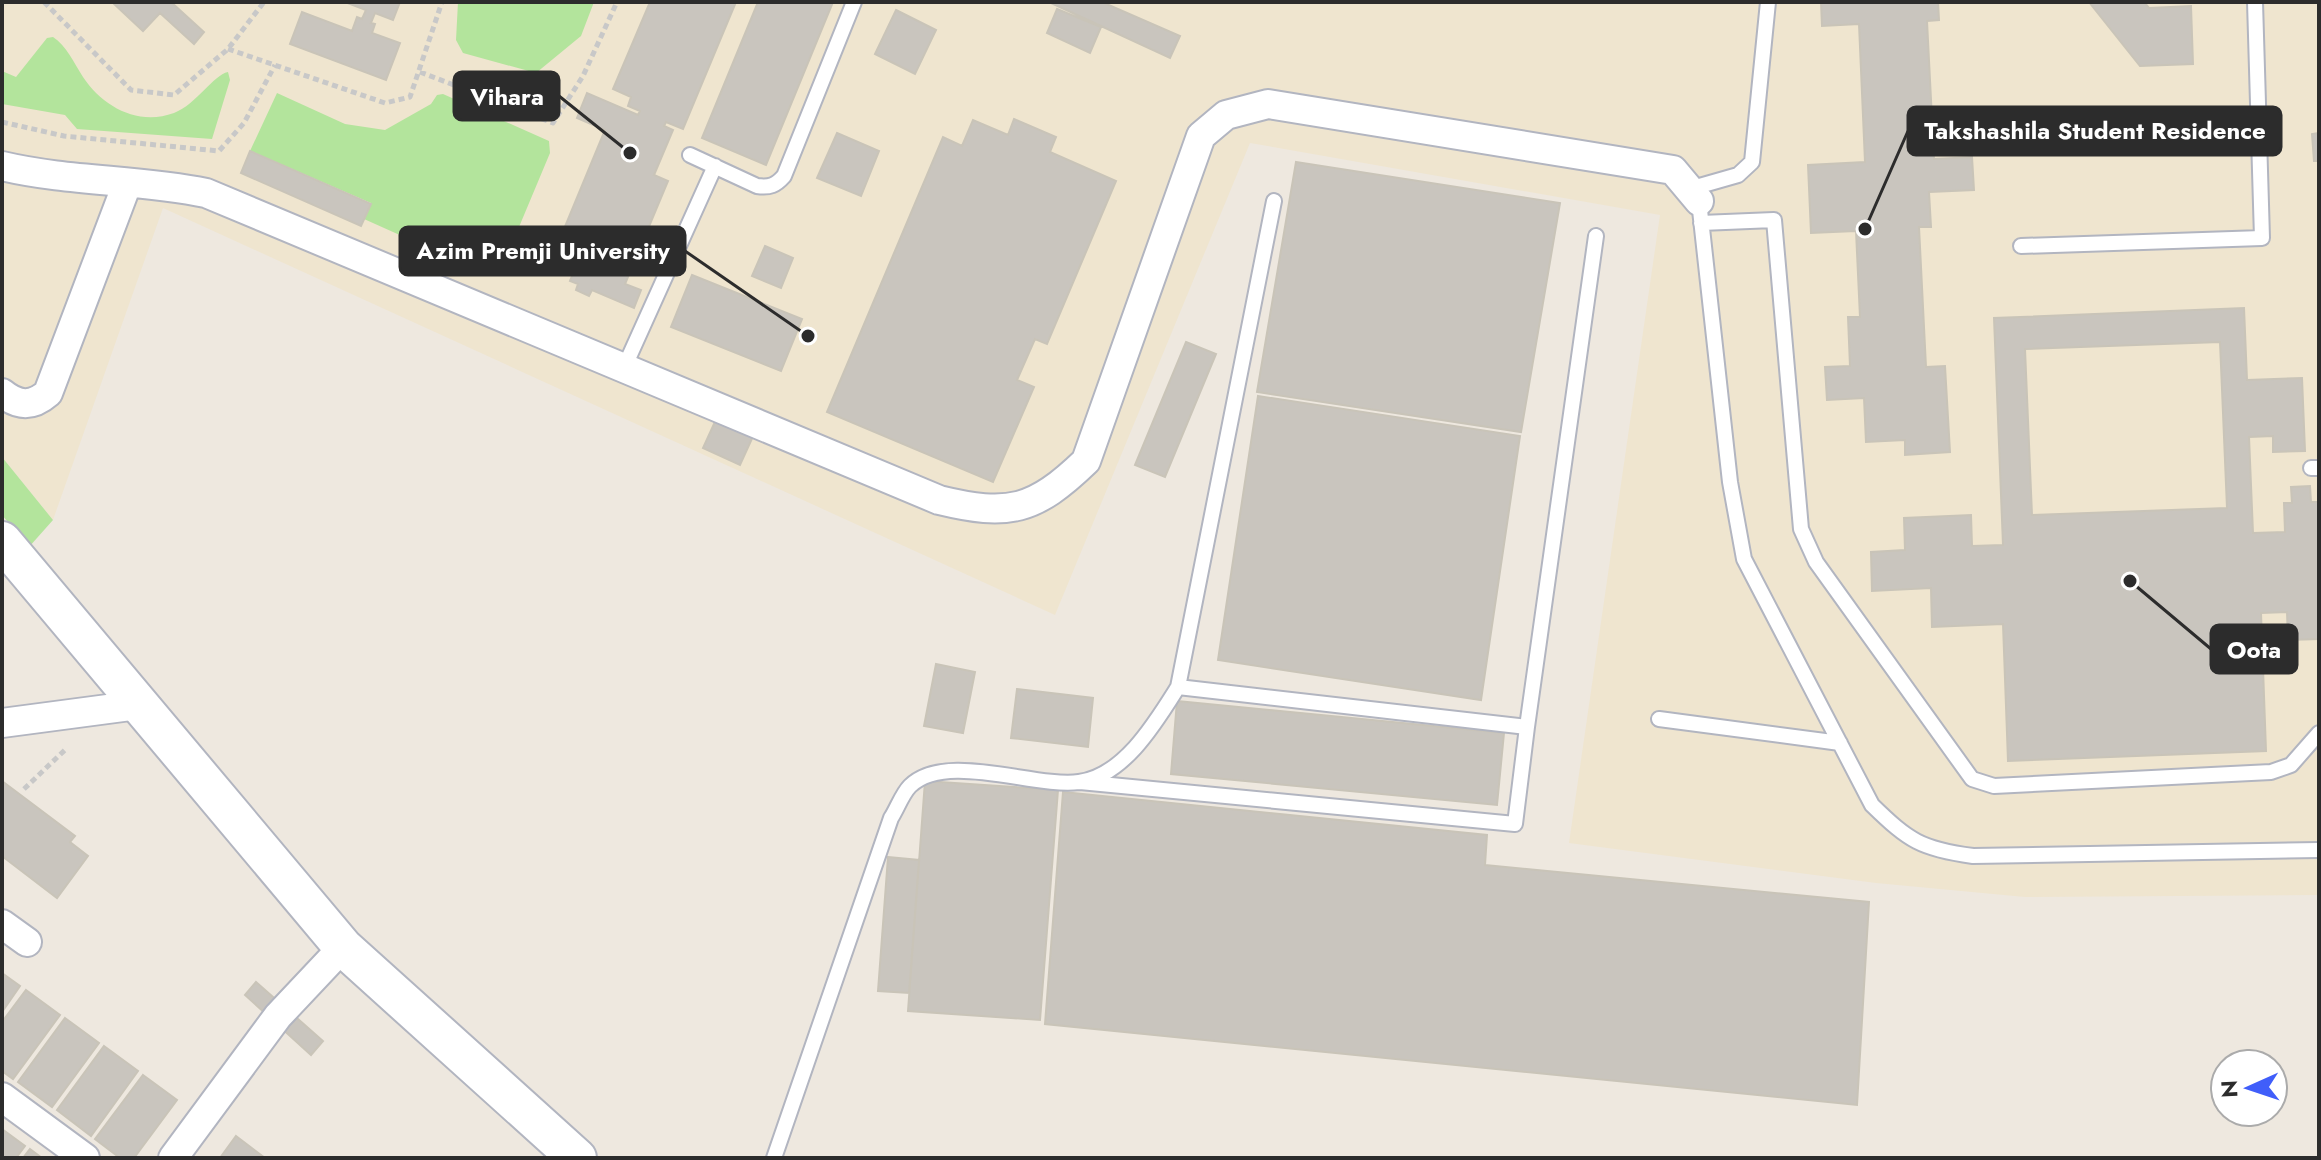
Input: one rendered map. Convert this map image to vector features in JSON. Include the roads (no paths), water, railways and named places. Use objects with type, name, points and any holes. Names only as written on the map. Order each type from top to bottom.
[{"type":"street","points":[[2,166],[52,178],[206,193],[939,500],[980,510],[1005,509],[1034,502],[1059,487],[1086,461],[1201,136],[1226,115],[1268,104],[1673,170],[1696,204]]},
{"type":"street","points":[[2,393],[12,401],[26,404],[38,402],[48,393],[127,184]]},
{"type":"street","points":[[2,541],[343,947],[577,1158]]},
{"type":"street","points":[[2,723],[138,705]]},
{"type":"street","points":[[2,924],[27,942]]},
{"type":"street","points":[[173,1158],[278,1016],[343,947]]},
{"type":"street","points":[[2,1097],[85,1158]]},
{"type":"lane","points":[[690,155],[757,186],[768,187],[777,183],[784,176],[854,2]]},
{"type":"lane","points":[[1696,204],[1752,162],[1768,2]]},
{"type":"lane","points":[[2021,246],[2262,238],[2255,2]]},
{"type":"lane","points":[[624,368],[715,166]]},
{"type":"lane","points":[[1080,782],[1115,766],[1145,739],[1178,687],[1274,201]]},
{"type":"lane","points":[[1696,204],[1774,220],[1797,511],[1804,538],[1816,562],[1972,779],[1994,786],[2271,772],[2291,765],[2319,733]]},
{"type":"lane","points":[[1696,204],[1730,482],[1744,559],[1872,805],[1894,827],[1931,851],[1973,856],[2319,850]]},
{"type":"lane","points":[[774,1158],[891,818],[910,786],[928,776],[961,771],[1515,824],[1596,236]]},
{"type":"lane","points":[[1178,687],[1527,727]]},
{"type":"lane","points":[[1659,719],[1840,743]]},
{"type":"place","name":"Vihara","points":[[630,153]]},
{"type":"place","name":"Takshashila Student Residence","points":[[1865,229]]},
{"type":"place","name":"Azim Premji University","points":[[808,336]]},
{"type":"place","name":"Oota","points":[[2130,581]]}]
